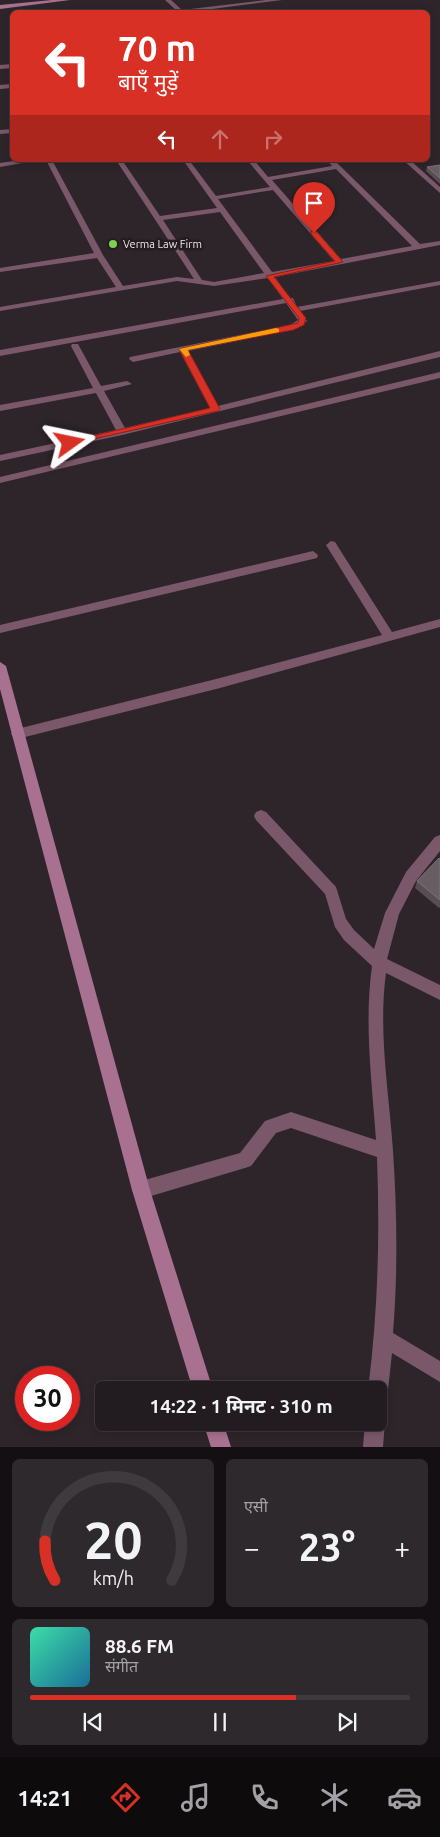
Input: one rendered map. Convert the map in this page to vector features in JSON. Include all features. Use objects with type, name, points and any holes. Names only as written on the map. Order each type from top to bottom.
[{"type":"street","points":[[0,8],[21,2],[68,0]]},
{"type":"street","points":[[168,0],[178,10]]},
{"type":"street","points":[[197,10],[280,0]]},
{"type":"street","points":[[0,165],[22,162]]},
{"type":"street","points":[[50,162],[99,255],[121,288]]},
{"type":"street","points":[[120,162],[199,281]]},
{"type":"street","points":[[133,359],[293,327],[303,321],[290,300],[270,276],[187,162]]},
{"type":"street","points":[[252,162],[340,262]]},
{"type":"street","points":[[332,162],[418,247]]},
{"type":"street","points":[[409,162],[420,169],[440,191]]},
{"type":"street","points":[[267,179],[338,168]]},
{"type":"street","points":[[214,198],[275,188]]},
{"type":"street","points":[[158,219],[223,209]]},
{"type":"street","points":[[0,308],[177,279],[214,284],[270,276],[440,243]]},
{"type":"street","points":[[0,270],[99,255]]},
{"type":"street","points":[[296,309],[440,283]]},
{"type":"street","points":[[0,353],[290,300]]},
{"type":"street","points":[[75,346],[122,432]]},
{"type":"street","points":[[183,349],[215,409]]},
{"type":"street","points":[[0,458],[122,432],[440,354]]},
{"type":"street","points":[[0,480],[440,375]]},
{"type":"street","points":[[0,408],[127,384]]},
{"type":"street","points":[[331,545],[389,637]]},
{"type":"street","points":[[0,629],[313,555]]},
{"type":"street","points":[[17,734],[440,623]]},
{"type":"street","points":[[0,666],[140,1190],[200,1381]]},
{"type":"street","points":[[261,816],[331,891],[345,930],[377,961],[440,993]]},
{"type":"street","points":[[379,1381],[385,1338],[389,1271],[385,1151],[375,1038],[374,1001],[377,961],[387,924],[406,886],[424,857],[440,840]]},
{"type":"street","points":[[140,1190],[245,1160],[271,1127],[291,1120],[385,1151]]},
{"type":"street","points":[[385,1338],[440,1372]]},
{"type":"street","points":[[216,1431],[221,1447]]},
{"type":"street","points":[[373,1447],[374,1431]]},
{"type":"building","points":[[440,165],[440,178],[427,167]]},
{"type":"building","points":[[440,859],[440,900],[417,881]]},
{"type":"slow traffic","points":[[186,355],[183,349],[276,331]]},
{"type":"place","name":"Verma Law Firm","points":[[113,244]]},
{"type":"route","points":[[70,443],[215,409],[183,349],[301,324],[302,318],[270,276],[340,262],[314,233]]}]
